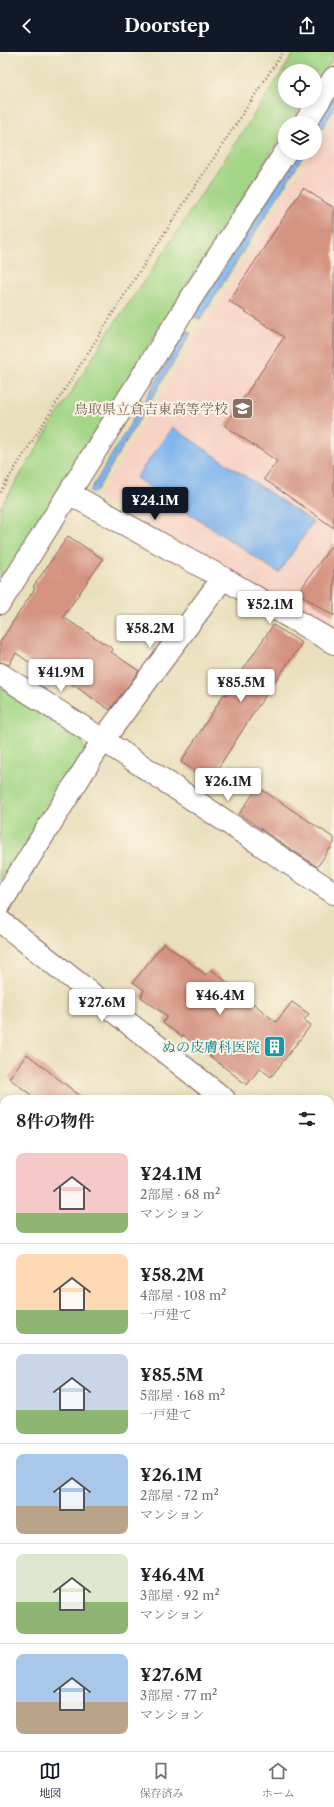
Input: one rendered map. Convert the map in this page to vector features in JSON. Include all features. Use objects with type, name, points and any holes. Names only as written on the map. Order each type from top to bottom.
[{"type":"street","points":[[310,116],[334,78]]},
{"type":"street","points":[[0,603],[70,494],[188,303],[280,160]]},
{"type":"street","points":[[70,494],[223,578],[334,643]]},
{"type":"street","points":[[0,904],[103,740],[223,578]]},
{"type":"street","points":[[0,674],[103,740],[334,893]]},
{"type":"street","points":[[0,921],[219,1095]]},
{"type":"path","points":[[0,492],[132,282],[283,52]]},
{"type":"shaded area","name":"鳥取県立倉吉東高等学校","points":[[334,113],[334,631],[98,497],[306,160],[322,160],[322,133]]},
{"type":"green space","points":[[295,52],[334,52],[334,57],[322,75],[322,64],[287,64]]},
{"type":"green space","points":[[278,78],[278,108],[300,108],[295,116],[278,116],[278,143],[174,304],[0,586],[0,508],[109,331],[150,273]]},
{"type":"green space","points":[[0,686],[81,739],[86,755],[28,844],[0,882]]},
{"type":"water","points":[[334,95],[334,109],[322,128],[322,116],[320,116]]},
{"type":"water","points":[[293,160],[301,160],[200,320],[193,316]]},
{"type":"water","points":[[186,331],[191,333],[95,493],[90,491]]},
{"type":"water","points":[[172,427],[313,522],[279,573],[136,478]]},
{"type":"building","points":[[303,188],[334,208],[334,528],[264,479],[277,461],[225,426],[284,337],[229,301]]},
{"type":"building","points":[[68,536],[103,559],[63,617],[113,649],[111,652],[139,671],[110,710],[57,674],[53,679],[16,653],[9,665],[0,662],[0,642],[35,588],[33,587]]},
{"type":"building","points":[[334,542],[334,616],[298,593]]},
{"type":"building","points":[[273,625],[302,643],[256,709],[210,781],[181,762],[224,694],[226,695]]},
{"type":"building","points":[[258,787],[334,838],[334,843],[317,867],[239,814]]},
{"type":"building","points":[[164,943],[206,975],[211,969],[276,1022],[292,1002],[309,1014],[304,1020],[311,1025],[271,1077],[260,1068],[247,1085],[183,1035],[182,1037],[163,1023],[167,1016],[141,997],[144,990],[133,982]]},
{"type":"building","points":[[27,1054],[79,1095],[31,1095],[9,1078]]},
{"type":"place","name":"鳥取県立倉吉東高等学校","points":[[243,409]]},
{"type":"place","name":"ぬの皮膚科医院","points":[[275,1047]]}]
